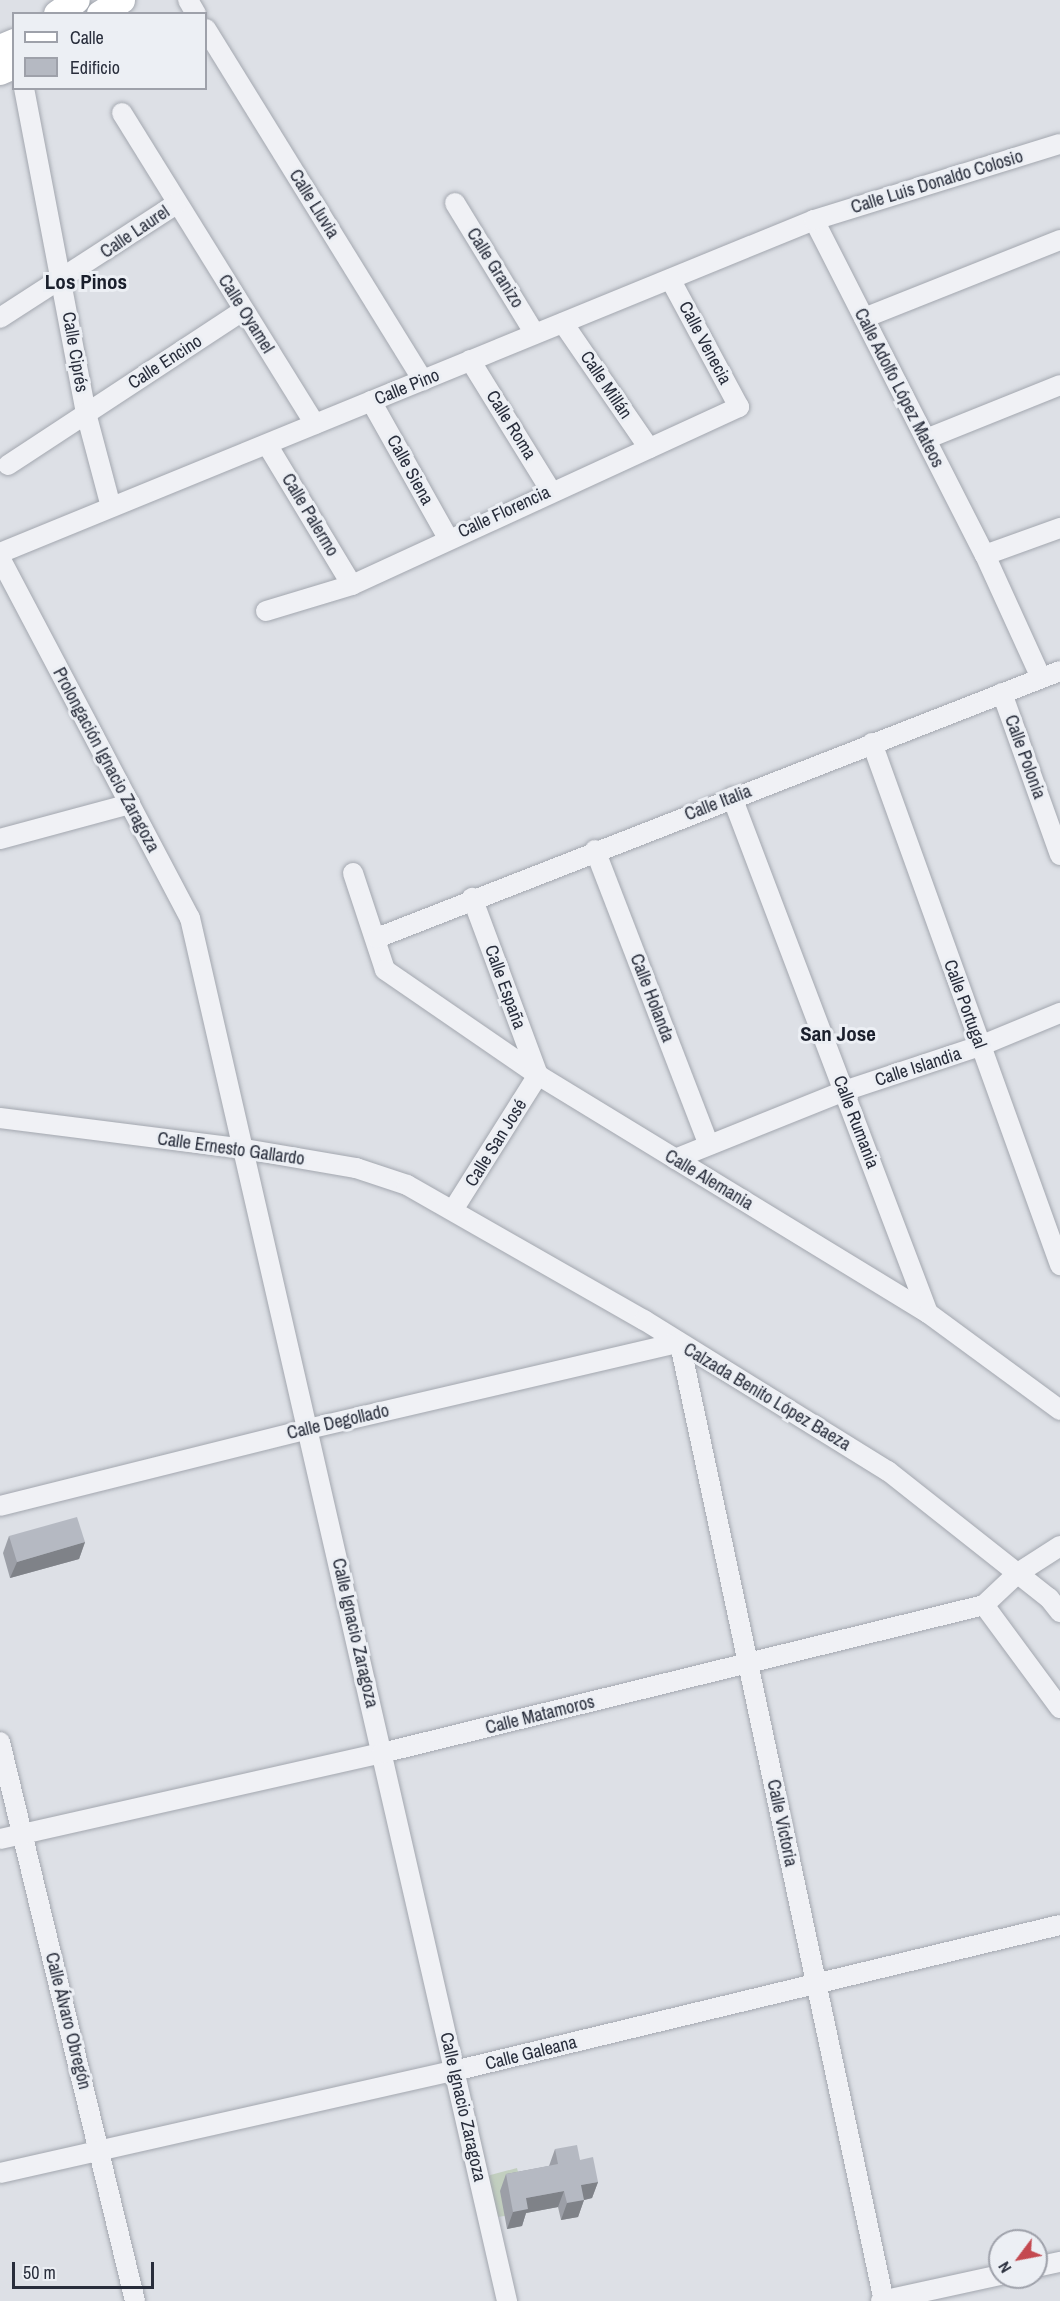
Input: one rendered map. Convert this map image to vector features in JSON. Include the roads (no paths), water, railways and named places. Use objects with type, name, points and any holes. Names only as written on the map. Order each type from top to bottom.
[{"type":"main road","points":[[60,12],[77,0]]},
{"type":"main road","points":[[103,12],[122,0]]},
{"type":"street","name":"Calle Lluvia","points":[[207,31],[423,380]]},
{"type":"street","name":"Calle Ciprés","points":[[24,90],[63,280],[86,414],[111,507]]},
{"type":"street","name":"Calle Oyamel","points":[[122,113],[176,204],[315,424]]},
{"type":"street","name":"Calle Luis Donaldo Colosio","points":[[813,220],[1060,144]]},
{"type":"street","name":"Calle Granizo","points":[[455,203],[535,334]]},
{"type":"street","name":"Calle Laurel","points":[[0,318],[63,280],[176,204]]},
{"type":"street","name":"Calle Pino","points":[[0,553],[268,446],[315,424],[813,220]]},
{"type":"street","name":"Calle Adolfo López Mateos","points":[[813,220],[985,555]]},
{"type":"street","points":[[864,318],[1060,240]]},
{"type":"street","name":"Calle Venecia","points":[[670,279],[739,407]]},
{"type":"street","name":"Calle Encino","points":[[8,465],[244,310]]},
{"type":"street","name":"Calle Millán","points":[[563,323],[648,448]]},
{"type":"street","name":"Calle Roma","points":[[471,360],[551,490]]},
{"type":"street","points":[[926,439],[1060,385]]},
{"type":"street","name":"Calle Siena","points":[[371,401],[448,538]]},
{"type":"street","name":"Calle Florencia","points":[[266,612],[352,585],[551,490],[739,407]]},
{"type":"street","name":"Calle Palermo","points":[[268,446],[352,585]]},
{"type":"street","points":[[1041,678],[985,555],[1060,528]]},
{"type":"street","name":"Prolongación Ignacio Zaragoza","points":[[0,558],[190,918],[201,965]]},
{"type":"street","name":"Calle Italia","points":[[377,938],[471,898],[1060,671]]},
{"type":"street","name":"Calle Polonia","points":[[1002,693],[1060,855]]},
{"type":"street","name":"Calle Portugal","points":[[872,743],[1060,1265]]},
{"type":"street","name":"Calle Rumania","points":[[732,797],[928,1313]]},
{"type":"street","points":[[0,839],[130,804]]},
{"type":"street","name":"Calle Holanda","points":[[595,850],[709,1145]]},
{"type":"street","name":"Calle Alemania","points":[[353,873],[377,938],[385,970],[538,1076],[928,1313],[1060,1410]]},
{"type":"street","name":"Calle España","points":[[471,898],[538,1076]]},
{"type":"street","name":"Calle Ignacio Zaragoza","points":[[201,965],[245,1149],[507,2301]]},
{"type":"street","name":"Calle Islandia","points":[[675,1159],[844,1091],[980,1046],[1060,1012]]},
{"type":"street","name":"Calle San José","points":[[453,1210],[538,1076]]},
{"type":"street","name":"Calle Ernesto Gallardo","points":[[0,1118],[245,1149],[382,1175],[453,1210]]},
{"type":"street","name":"Calzada Benito López Baeza","points":[[453,1210],[888,1471],[1018,1573],[1060,1612]]},
{"type":"street","name":"Calle Degollado","points":[[0,1506],[308,1429],[679,1344]]},
{"type":"street","name":"Calle Victoria","points":[[679,1344],[883,2301]]},
{"type":"street","name":"Calle Matamoros","points":[[0,1839],[382,1753],[748,1665],[984,1605],[1018,1573],[1060,1546]]},
{"type":"street","points":[[984,1605],[1060,1708]]},
{"type":"street","name":"Calle Álvaro Obregón","points":[[0,1742],[135,2301]]},
{"type":"street","name":"Calle Galeana","points":[[0,2173],[454,2071],[1060,1925]]},
{"type":"street","points":[[883,2301],[988,2278]]},
{"type":"district","name":"Los Pinos","points":[[86,282]]},
{"type":"district","name":"San Jose","points":[[838,1034]]}]
